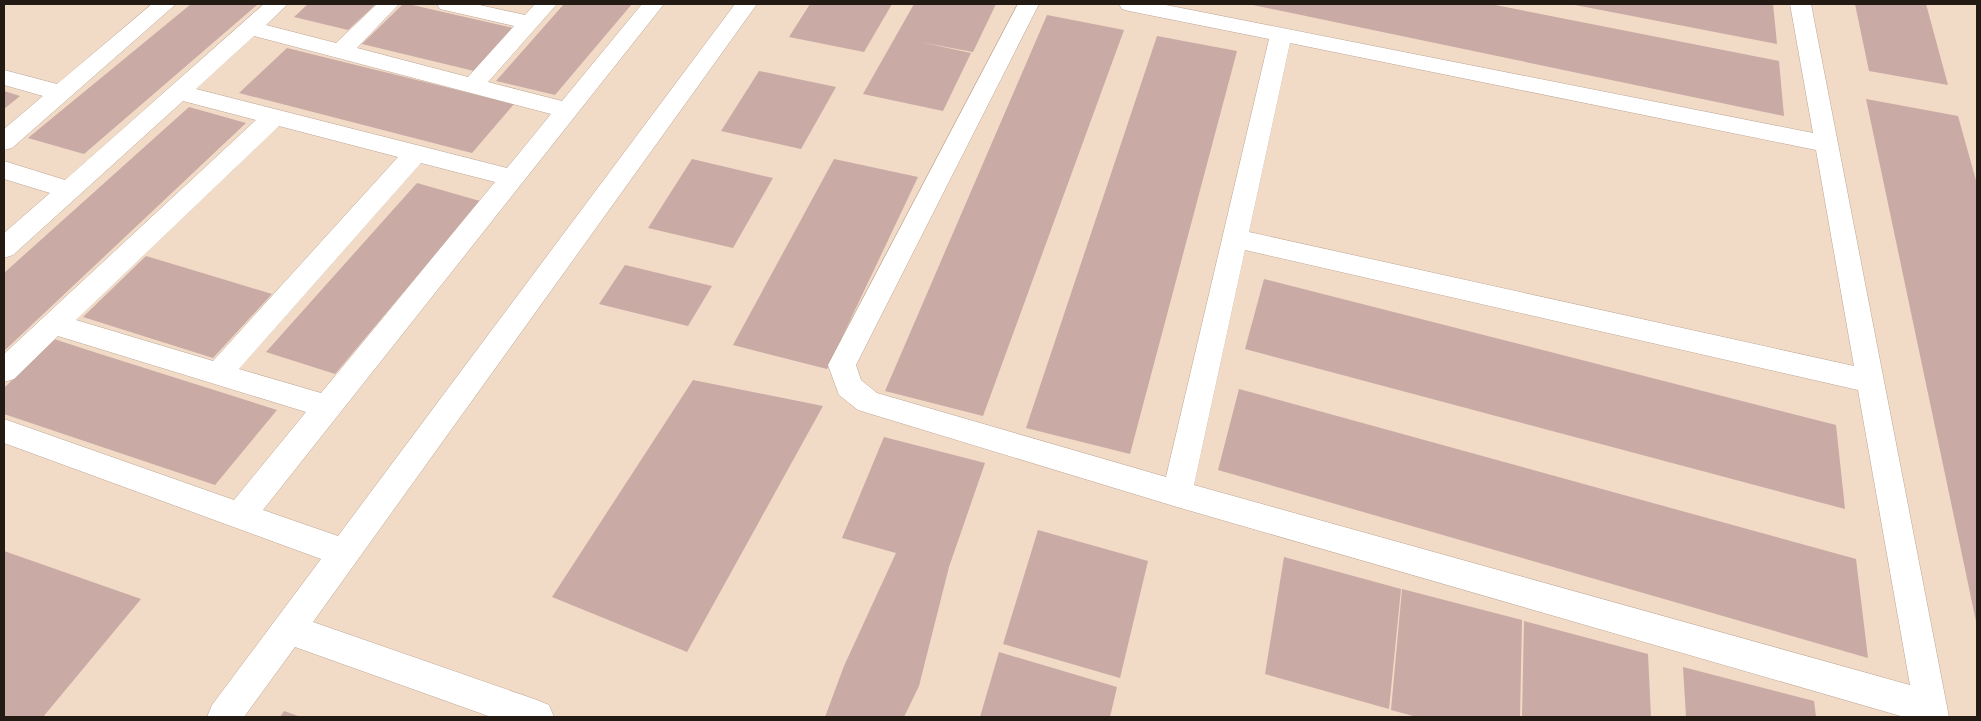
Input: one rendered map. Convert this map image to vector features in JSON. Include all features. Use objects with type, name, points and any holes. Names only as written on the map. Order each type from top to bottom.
[{"type":"street","points":[[4,142],[166,4]]},
{"type":"street","points":[[4,248],[277,4]]},
{"type":"street","points":[[341,51],[390,4]]},
{"type":"street","points":[[447,4],[530,23]]},
{"type":"street","points":[[472,86],[547,4]]},
{"type":"street","points":[[240,515],[653,4]]},
{"type":"street","points":[[224,717],[746,4]]},
{"type":"street","points":[[1028,4],[842,365],[849,387],[868,402],[1177,494],[1931,713],[1801,4]]},
{"type":"street","points":[[1129,4],[1827,144]]},
{"type":"street","points":[[250,28],[567,110]]},
{"type":"street","points":[[1177,494],[1281,34]]},
{"type":"street","points":[[4,77],[61,93]]},
{"type":"street","points":[[178,92],[513,178]]},
{"type":"street","points":[[4,371],[274,117]]},
{"type":"street","points":[[218,374],[416,153]]},
{"type":"street","points":[[4,170],[69,190]]},
{"type":"street","points":[[1235,238],[1870,381]]},
{"type":"street","points":[[53,324],[327,407]]},
{"type":"street","points":[[4,431],[345,552]]},
{"type":"street","points":[[289,629],[537,717]]},
{"type":"building","points":[[191,4],[257,5],[84,154],[28,138]]},
{"type":"building","points":[[308,4],[376,4],[348,30],[294,17]]},
{"type":"building","points":[[403,4],[513,28],[474,71],[362,44]]},
{"type":"building","points":[[564,4],[632,4],[555,95],[496,81]]},
{"type":"building","points":[[810,4],[892,4],[864,52],[789,37]]},
{"type":"building","points":[[914,4],[996,4],[973,52],[920,42],[971,53],[943,111],[863,94]]},
{"type":"building","points":[[1248,4],[1490,4],[1779,61],[1784,116]]},
{"type":"building","points":[[1773,4],[1777,44],[1575,5]]},
{"type":"building","points":[[1855,4],[1926,4],[1948,85],[1869,71]]},
{"type":"building","points":[[1047,15],[1124,30],[983,416],[885,391]]},
{"type":"building","points":[[1157,36],[1237,51],[1130,454],[1026,428]]},
{"type":"building","points":[[287,48],[514,104],[472,153],[239,93]]},
{"type":"building","points":[[759,71],[836,87],[801,149],[721,131]]},
{"type":"building","points":[[4,91],[20,96],[4,109]]},
{"type":"building","points":[[1866,99],[1958,116],[1977,184],[1977,626]]},
{"type":"building","points":[[189,107],[246,123],[4,351],[4,273]]},
{"type":"building","points":[[692,159],[773,178],[733,248],[648,228]]},
{"type":"building","points":[[834,159],[918,177],[827,369],[733,345]]},
{"type":"building","points":[[417,183],[480,201],[335,374],[266,352]]},
{"type":"building","points":[[146,256],[272,294],[213,358],[83,317]]},
{"type":"building","points":[[625,265],[712,286],[688,326],[599,304]]},
{"type":"building","points":[[1264,279],[1836,425],[1845,509],[1245,349]]},
{"type":"building","points":[[54,339],[277,410],[215,485],[4,414],[4,388]]},
{"type":"building","points":[[693,380],[823,406],[687,652],[552,597]]},
{"type":"building","points":[[1239,389],[1856,559],[1868,658],[1218,470]]},
{"type":"building","points":[[884,437],[985,463],[949,567],[919,686],[904,717],[825,717],[844,666],[896,553],[842,538]]},
{"type":"building","points":[[1038,530],[1148,561],[1120,678],[1003,644]]},
{"type":"building","points":[[4,551],[141,599],[43,717],[4,717]]},
{"type":"building","points":[[1284,557],[1401,589],[1389,709],[1265,674]]},
{"type":"building","points":[[1402,589],[1522,620],[1520,717],[1417,717],[1391,710]]},
{"type":"building","points":[[1524,621],[1648,654],[1651,717],[1522,717]]},
{"type":"building","points":[[999,652],[1117,687],[1110,717],[980,717]]},
{"type":"building","points":[[1683,667],[1814,701],[1816,717],[1686,717]]},
{"type":"building","points":[[284,711],[301,717],[280,717]]}]
